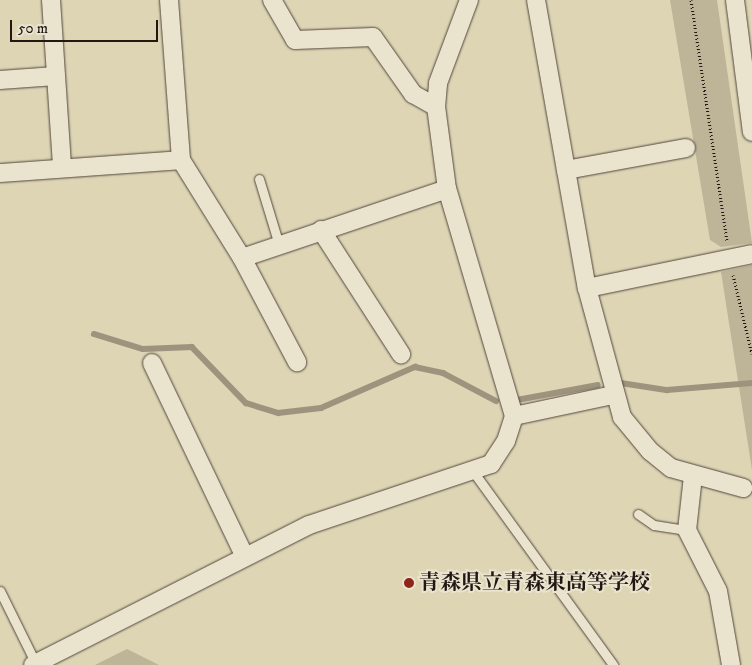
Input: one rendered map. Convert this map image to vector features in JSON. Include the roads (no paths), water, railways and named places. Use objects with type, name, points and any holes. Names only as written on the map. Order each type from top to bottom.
[{"type":"street","points":[[51,0],[62,166]]},
{"type":"street","points":[[169,0],[181,160],[242,258],[297,362]]},
{"type":"street","points":[[272,0],[295,40],[373,37],[413,94],[436,107]]},
{"type":"street","points":[[34,664],[244,555],[309,525],[491,464],[506,441],[514,416],[447,189],[436,107],[438,83],[469,0]]},
{"type":"street","points":[[536,0],[587,288],[613,395],[622,417],[650,451],[671,468],[693,476],[743,488]]},
{"type":"street","points":[[735,0],[752,132]]},
{"type":"street","points":[[0,80],[56,76]]},
{"type":"street","points":[[566,170],[686,148]]},
{"type":"street","points":[[0,173],[62,166],[181,160]]},
{"type":"street","points":[[242,258],[447,189]]},
{"type":"street","points":[[321,230],[401,354]]},
{"type":"street","points":[[587,288],[752,254]]},
{"type":"street","points":[[152,363],[244,555]]},
{"type":"street","points":[[514,416],[613,395]]},
{"type":"street","points":[[693,476],[687,530],[718,591],[731,665]]},
{"type":"lane","points":[[258,180],[279,244]]},
{"type":"lane","points":[[472,470],[614,665]]},
{"type":"lane","points":[[638,514],[654,525],[687,530]]},
{"type":"lane","points":[[0,591],[34,664]]},
{"type":"waterway","points":[[94,334],[143,349],[192,347],[246,403],[278,413],[321,408],[415,367],[443,373],[496,401]]},
{"type":"waterway","points":[[621,383],[667,390],[752,383]]},
{"type":"waterway","points":[[517,400],[598,385]]},
{"type":"place","name":"青森県立青森東高等学校","points":[[409,583]]}]
